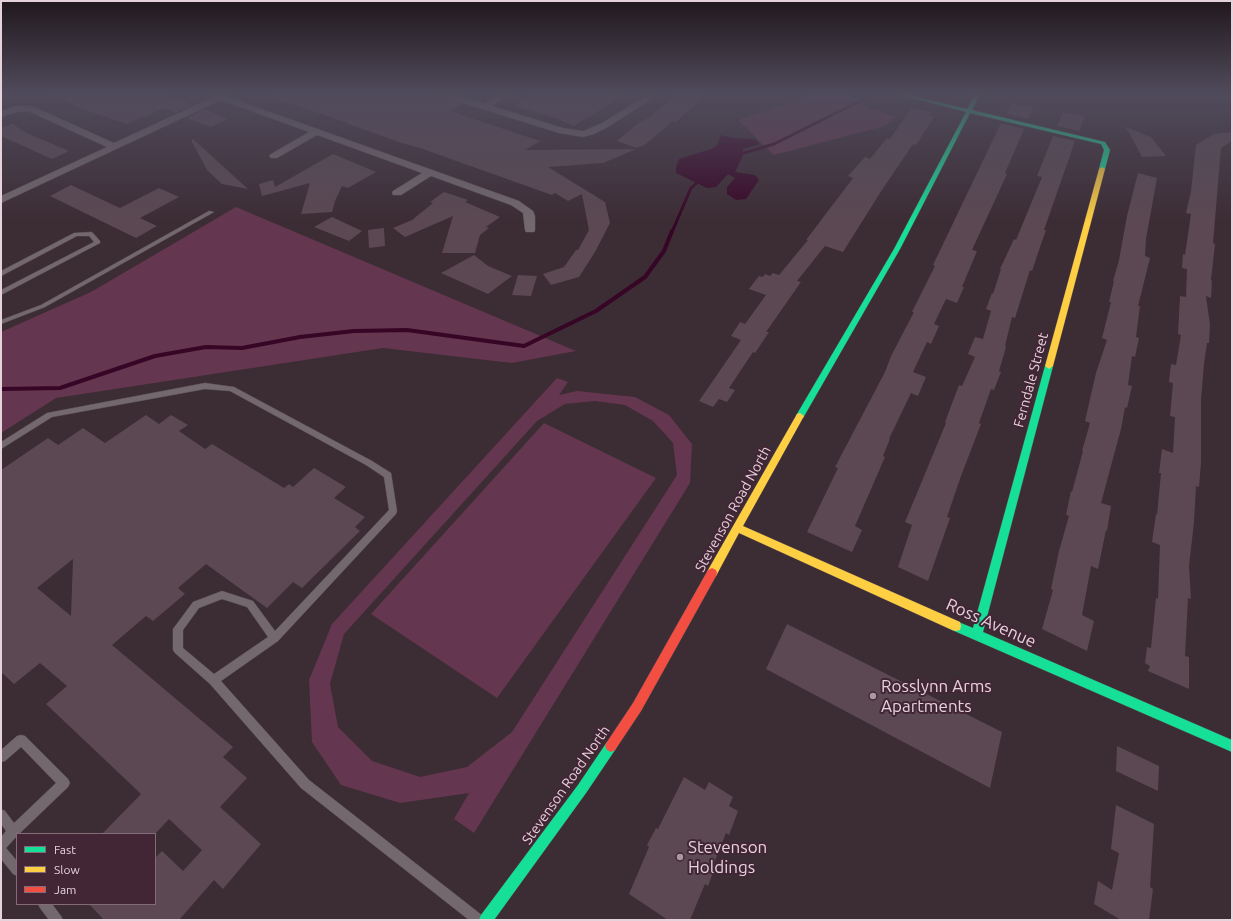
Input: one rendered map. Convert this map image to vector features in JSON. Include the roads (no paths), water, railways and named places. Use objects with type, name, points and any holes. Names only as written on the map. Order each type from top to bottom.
[{"type":"street","points":[[95,138],[115,147]]},
{"type":"street","points":[[1,200],[134,138]]},
{"type":"street","points":[[274,156],[306,138]]},
{"type":"street","points":[[332,138],[522,206],[528,211],[530,216],[530,230]]},
{"type":"street","name":"Stevenson Road North","points":[[486,920],[582,789],[637,707],[799,418],[897,249],[954,138]]},
{"type":"street","name":"Ferndale Street","points":[[977,635],[1107,150],[1103,143],[1086,138]]},
{"type":"street","points":[[397,193],[429,173]]},
{"type":"street","name":"Ross Avenue","points":[[738,528],[977,635],[1232,746]]},
{"type":"lane","points":[[1,322],[24,314],[56,299],[211,212]]},
{"type":"lane","points":[[1,274],[76,234],[91,234],[98,242],[1,293]]},
{"type":"lane","points":[[1,446],[50,414],[206,386],[231,389],[369,462],[388,475],[394,512],[275,638],[214,680]]},
{"type":"lane","points":[[275,638],[250,604],[222,595],[196,605],[178,629],[178,650],[214,680],[305,784],[478,920]]},
{"type":"lane","points":[[1,757],[21,740],[64,783],[14,831],[1,846]]},
{"type":"lane","points":[[1,815],[14,831]]},
{"type":"lane","points":[[1,850],[16,869]]},
{"type":"lane","points":[[45,905],[57,920]]},
{"type":"waterway","points":[[737,155],[774,144],[786,138]]},
{"type":"waterway","points":[[672,232],[691,188],[701,179]]},
{"type":"waterway","points":[[1,389],[60,388],[155,356],[206,347],[242,348],[300,337],[354,331],[407,330],[524,346],[596,311],[645,277],[664,251],[672,231]]},
{"type":"place","name":"Rosslynn Arms Apartments","points":[[873,696]]},
{"type":"place","name":"Stevenson Holdings","points":[[680,857]]}]
